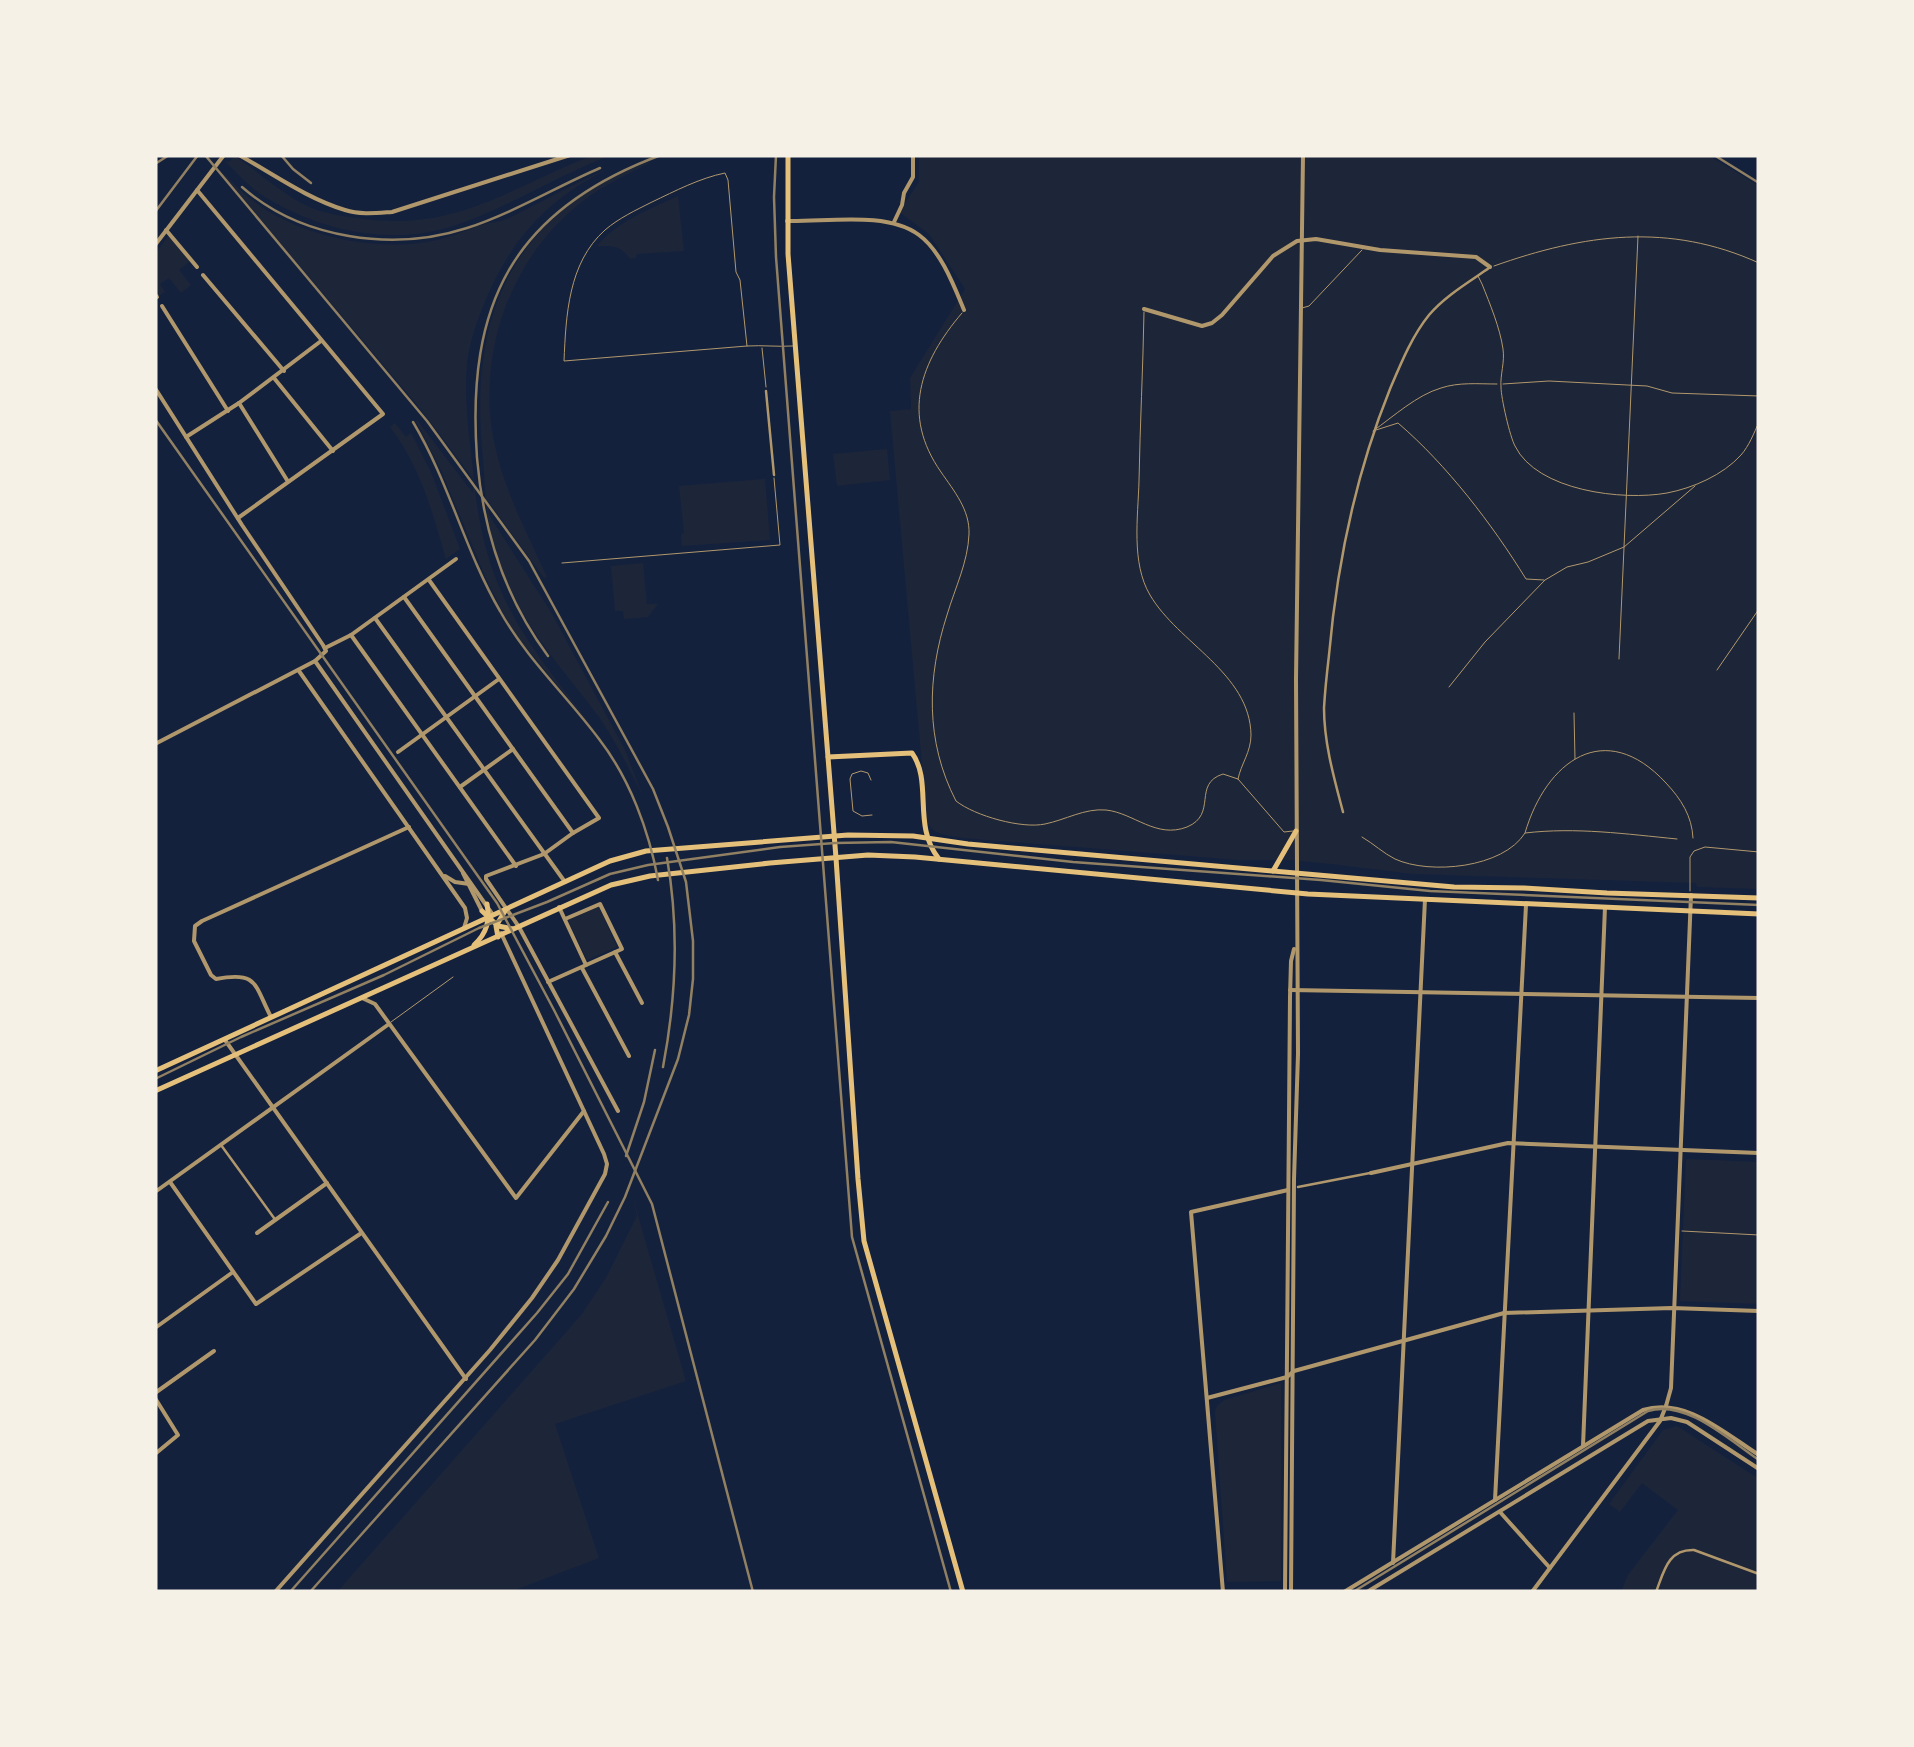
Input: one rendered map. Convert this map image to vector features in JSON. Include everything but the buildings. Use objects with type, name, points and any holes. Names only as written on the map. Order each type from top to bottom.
[{"type":"main road","points":[[788,155],[787,220],[794,346],[864,1240],[963,1592]]},
{"type":"main road","points":[[828,757],[912,754],[919,764],[926,838],[939,859]]},
{"type":"main road","points":[[1273,871],[1296,831]]},
{"type":"main road","points":[[155,1071],[632,854],[834,836],[913,836],[1454,887],[1759,898]]},
{"type":"main road","points":[[155,1091],[593,892],[624,881],[708,868],[877,855],[1296,892],[1759,914]]},
{"type":"main road","points":[[468,950],[482,938],[486,904]]},
{"type":"main road","points":[[500,936],[497,925],[507,908]]},
{"type":"main road","points":[[501,916],[506,928],[518,928]]},
{"type":"main road","points":[[487,917],[504,929],[518,928]]},
{"type":"street","points":[[155,245],[224,155]]},
{"type":"street","points":[[239,155],[320,200],[347,211],[371,214],[392,212],[570,155]]},
{"type":"street","points":[[894,222],[904,192],[914,177],[912,155]]},
{"type":"street","points":[[1290,1450],[1288,1377],[1298,990],[1297,582],[1303,155]]},
{"type":"street","points":[[196,190],[383,414],[238,518]]},
{"type":"street","points":[[787,220],[894,222],[920,236],[935,254],[964,310]]},
{"type":"street","points":[[166,230],[197,267]]},
{"type":"street","points":[[1144,309],[1202,326],[1212,323],[1278,252],[1295,242],[1316,239],[1364,248],[1476,257],[1490,267],[1430,314],[1404,357],[1373,431],[1346,535],[1332,620],[1324,708],[1330,760],[1343,812]]},
{"type":"street","points":[[203,275],[284,370]]},
{"type":"street","points":[[162,306],[228,411]]},
{"type":"street","points":[[186,437],[240,403],[322,340]]},
{"type":"street","points":[[274,378],[333,451]]},
{"type":"street","points":[[155,388],[326,648]]},
{"type":"street","points":[[766,390],[774,475]]},
{"type":"street","points":[[240,403],[288,481]]},
{"type":"street","points":[[155,744],[315,661],[326,648],[351,635],[456,560]]},
{"type":"street","points":[[429,580],[600,818],[544,854],[486,876],[618,1110]]},
{"type":"street","points":[[404,597],[573,833]]},
{"type":"street","points":[[375,618],[566,882]]},
{"type":"street","points":[[351,635],[516,866]]},
{"type":"street","points":[[315,661],[486,904]]},
{"type":"street","points":[[299,670],[465,908],[464,928]]},
{"type":"street","points":[[398,752],[500,679]]},
{"type":"street","points":[[460,788],[513,749]]},
{"type":"street","points":[[272,1017],[255,982],[242,976],[216,979],[212,975],[194,941],[195,926],[409,828]]},
{"type":"street","points":[[275,1592],[466,1378],[540,1288],[605,1174],[607,1164],[584,1111],[508,950],[466,884],[462,868]]},
{"type":"street","points":[[441,874],[455,882],[474,885]]},
{"type":"street","points":[[1532,1592],[1662,1418],[1666,1406],[1670,1388],[1691,896]]},
{"type":"street","points":[[1393,1563],[1424,898]]},
{"type":"street","points":[[548,982],[622,948],[600,904],[564,918]]},
{"type":"street","points":[[1526,904],[1494,1500],[1550,1568]]},
{"type":"street","points":[[559,907],[629,1056]]},
{"type":"street","points":[[1583,1446],[1606,907]]},
{"type":"street","points":[[1288,1592],[1294,1371],[1290,990],[1296,945]]},
{"type":"street","points":[[615,952],[642,1002]]},
{"type":"street","points":[[375,1004],[380,990]]},
{"type":"street","points":[[1290,990],[1759,998]]},
{"type":"street","points":[[362,998],[375,1004],[516,1198],[584,1111]]},
{"type":"street","points":[[155,1192],[389,1024]]},
{"type":"street","points":[[224,1038],[466,1378]]},
{"type":"street","points":[[1223,1592],[1191,1212],[1514,1143],[1759,1153]]},
{"type":"street","points":[[221,1145],[275,1220]]},
{"type":"street","points":[[170,1182],[256,1304],[362,1232]]},
{"type":"street","points":[[257,1232],[327,1183]]},
{"type":"street","points":[[155,1328],[233,1272]]},
{"type":"street","points":[[1207,1398],[1504,1312],[1672,1308],[1759,1311]]},
{"type":"street","points":[[155,1454],[177,1438],[177,1432],[155,1395],[214,1351]]},
{"type":"street","points":[[1344,1592],[1643,1410],[1666,1406],[1694,1414],[1759,1454]]},
{"type":"street","points":[[1367,1592],[1648,1421],[1662,1418],[1687,1422],[1759,1469]]},
{"type":"street","points":[[1656,1592],[1666,1564],[1684,1550],[1694,1550],[1759,1574]]},
{"type":"lane","points":[[747,346],[725,172],[664,196],[626,216],[595,240],[572,288],[566,313],[564,361],[762,345],[794,346]]},
{"type":"lane","points":[[1619,659],[1638,236]]},
{"type":"lane","points":[[1490,267],[1587,240],[1638,236],[1696,242],[1732,250],[1759,262]]},
{"type":"lane","points":[[1301,308],[1312,302],[1364,248]]},
{"type":"lane","points":[[1478,276],[1503,348],[1500,384],[1514,444],[1533,467],[1562,483],[1588,491],[1626,495],[1668,493],[1697,484],[1728,467],[1740,457],[1759,422]]},
{"type":"lane","points":[[1144,309],[1138,556],[1150,596],[1217,666],[1242,700],[1251,737],[1238,779]]},
{"type":"lane","points":[[964,310],[930,358],[918,410],[928,450],[961,501],[969,527],[966,554],[939,640],[931,696],[932,726],[954,796],[960,804],[992,817],[1032,825],[1109,810],[1150,828],[1175,830],[1196,822],[1205,810],[1211,780],[1223,774],[1238,779],[1284,832],[1296,831]]},
{"type":"lane","points":[[762,345],[766,390]]},
{"type":"lane","points":[[1373,431],[1443,387],[1468,383],[1550,381],[1632,385],[1672,393],[1759,396]]},
{"type":"lane","points":[[1373,431],[1398,423],[1460,487],[1526,579],[1545,580]]},
{"type":"lane","points":[[562,564],[780,545],[774,475]]},
{"type":"lane","points":[[1449,687],[1485,642],[1545,580],[1568,567],[1624,547],[1697,484]]},
{"type":"lane","points":[[1717,670],[1759,608]]},
{"type":"lane","points":[[291,662],[299,670]]},
{"type":"lane","points":[[1574,713],[1574,758]]},
{"type":"lane","points":[[1362,838],[1396,859],[1418,866],[1462,865],[1504,852],[1525,834],[1532,808],[1561,769],[1574,758],[1612,751],[1636,758],[1672,790],[1690,817],[1692,838]]},
{"type":"lane","points":[[870,780],[868,773],[852,774],[851,808],[862,816],[872,815]]},
{"type":"lane","points":[[1525,834],[1559,830],[1677,839]]},
{"type":"lane","points":[[1691,896],[1690,857],[1694,851],[1705,848],[1759,852]]},
{"type":"lane","points":[[389,1024],[453,977]]},
{"type":"lane","points":[[1677,1231],[1759,1234]]},
{"type":"shaded area","points":[[594,155],[612,155],[471,220],[426,233],[403,235],[354,232],[286,209],[259,193],[225,161],[235,156],[287,194],[319,211],[399,221],[429,218],[484,203]]},
{"type":"shaded area","points":[[919,155],[1708,155],[1759,186],[1759,889],[1697,887],[1696,883],[1413,874],[1290,860],[1238,860],[963,838],[932,829],[927,820],[890,411],[911,409],[910,378],[965,289],[929,234],[899,212],[919,182]]},
{"type":"shaded area","points":[[649,162],[589,197],[549,233],[514,286],[494,346],[490,410],[498,459],[547,577],[488,501],[489,515],[551,612],[625,750],[643,797],[599,717],[527,621],[503,571],[488,517],[480,419],[486,344],[495,309],[509,276],[529,245],[587,191]]},
{"type":"shaded area","points":[[610,168],[552,205],[509,255],[478,321],[466,376],[477,502],[491,564],[522,630],[593,728],[505,617],[417,420],[473,493],[473,479],[423,412],[218,169],[252,200],[291,223],[336,238],[405,244],[435,241],[504,220]]},
{"type":"shaded area","points":[[678,196],[684,251],[637,254],[630,259],[620,249],[597,246],[624,223]]},
{"type":"shaded area","points":[[169,235],[190,261],[179,270],[191,285],[181,293],[169,278],[160,284],[165,292],[157,297],[155,254]]},
{"type":"shaded area","points":[[395,423],[406,437],[411,433],[431,472],[460,549],[446,559],[417,473],[390,427]]},
{"type":"shaded area","points":[[887,449],[890,480],[837,486],[833,454]]},
{"type":"shaded area","points":[[765,479],[770,540],[682,546],[679,486]]},
{"type":"shaded area","points":[[643,563],[647,604],[658,604],[648,617],[624,619],[623,611],[615,611],[611,566]]},
{"type":"shaded area","points":[[598,905],[617,947],[587,960],[568,920]]},
{"type":"shaded area","points":[[1686,1159],[1759,1162],[1759,1304],[1680,1301]]},
{"type":"shaded area","points":[[632,1195],[686,1381],[555,1424],[599,1558],[510,1592],[337,1592],[582,1314],[606,1278],[637,1216]]},
{"type":"shaded area","points":[[1281,1383],[1281,1581],[1227,1582],[1215,1412],[1224,1400]]},
{"type":"shaded area","points":[[1677,1426],[1759,1479],[1759,1592],[1621,1592],[1628,1575],[1678,1510],[1642,1483],[1620,1512],[1609,1504],[1663,1430]]},
{"type":"tram line","points":[[155,164],[169,155]]},
{"type":"tram line","points":[[776,155],[776,257],[852,1237],[951,1592]]},
{"type":"tram line","points":[[155,419],[497,903],[554,1010],[652,1204],[753,1592]]},
{"type":"tram line","points":[[155,1079],[479,928],[610,874],[780,847],[891,842],[1073,862],[1430,891],[1759,905]]},
{"type":"tram line","points":[[1353,1592],[1648,1411],[1662,1409],[1692,1416],[1759,1460]]},
{"type":"railway","points":[[155,212],[198,155]]},
{"type":"railway","points":[[205,155],[427,421],[529,561],[653,789],[686,882],[693,941],[689,1015],[678,1059],[606,1236],[574,1289],[535,1340],[310,1592]]},
{"type":"railway","points":[[281,155],[311,183]]},
{"type":"railway","points":[[548,656],[508,586],[484,511],[477,458],[480,353],[491,309],[509,269],[535,234],[568,204],[610,177],[661,155]]},
{"type":"railway","points":[[1714,155],[1759,183]]},
{"type":"railway","points":[[242,187],[266,205],[320,229],[349,236],[409,239],[484,222],[600,168]]},
{"type":"railway","points":[[413,422],[500,611],[620,771],[644,824],[658,880]]},
{"type":"railway","points":[[663,1067],[674,962],[667,858]]},
{"type":"railway","points":[[626,1156],[644,1102],[655,1050]]},
{"type":"railway","points":[[290,1592],[537,1313],[568,1274],[608,1202]]}]
